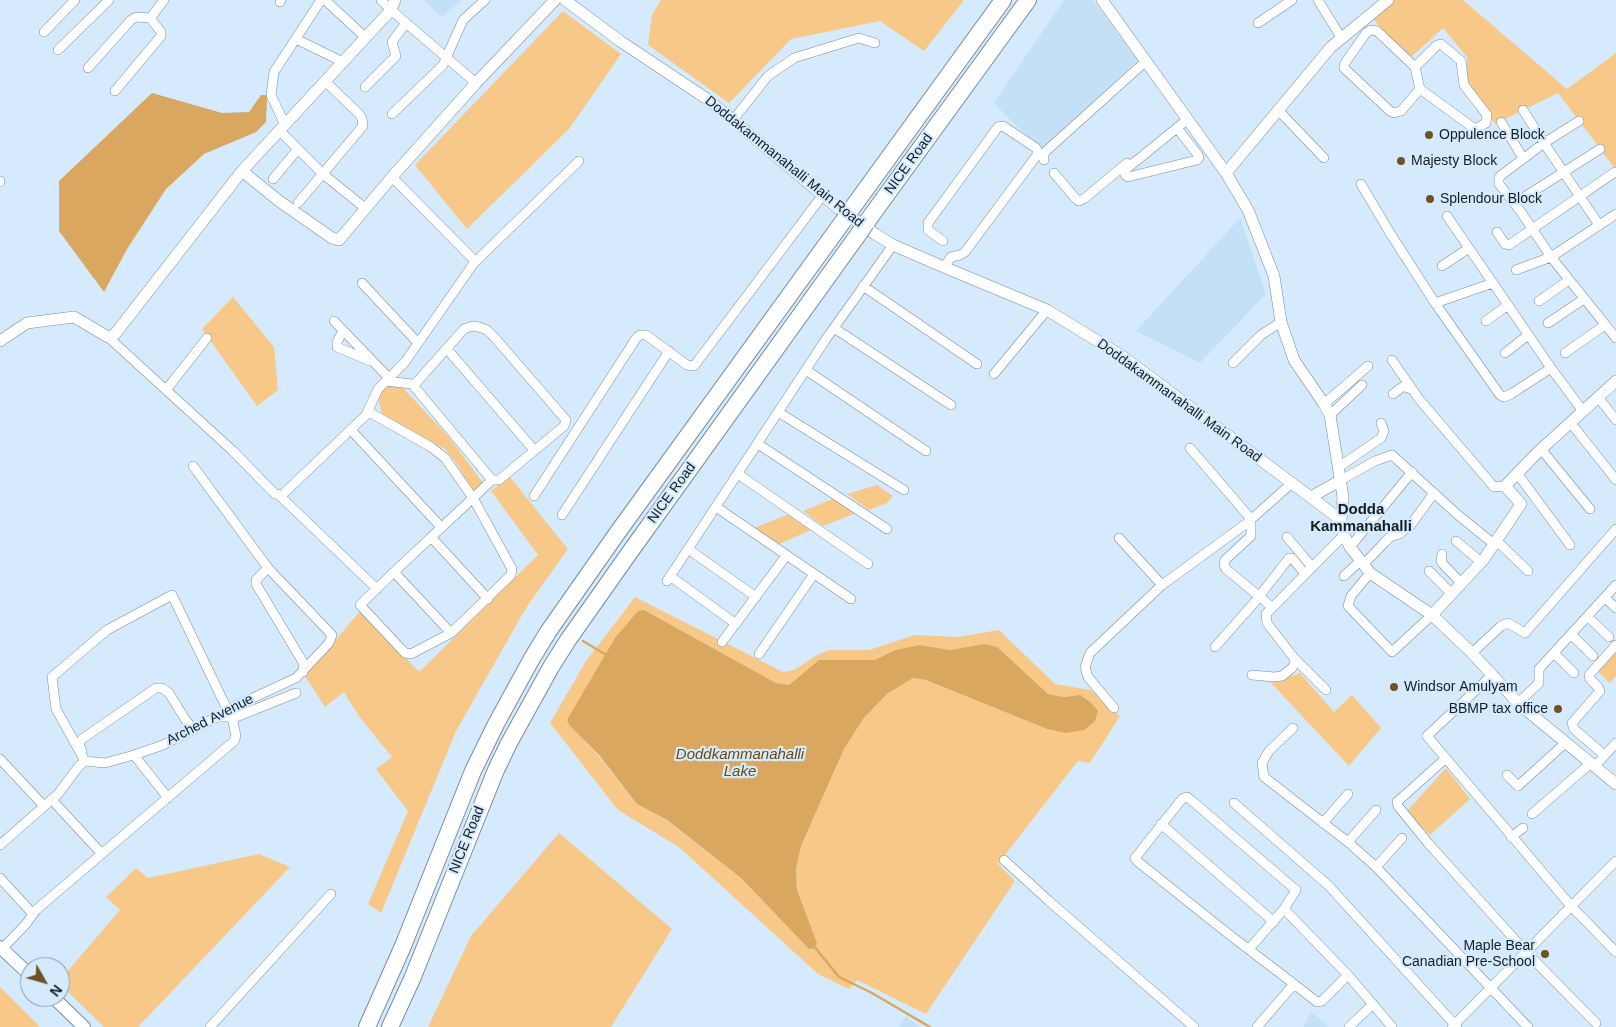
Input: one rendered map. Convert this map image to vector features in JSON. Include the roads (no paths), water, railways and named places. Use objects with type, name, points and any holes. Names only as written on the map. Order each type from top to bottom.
[{"type":"highway","name":"NICE Road","points":[[367,1027],[403,946],[447,833],[496,724],[548,632],[618,532],[1003,0]]},
{"type":"highway","name":"NICE Road","points":[[390,1027],[412,979],[466,840],[509,743],[533,697],[568,640],[1028,0]]},
{"type":"main road","points":[[1,948],[20,966]]},
{"type":"main road","points":[[63,1007],[84,1027]]},
{"type":"street","points":[[44,32],[76,0]]},
{"type":"street","points":[[58,50],[109,0]]},
{"type":"street","points":[[150,18],[164,0]]},
{"type":"street","points":[[364,208],[298,149],[282,128],[271,95],[274,72],[323,0],[365,37]]},
{"type":"street","points":[[381,0],[393,5],[406,23],[476,82]]},
{"type":"street","points":[[392,114],[442,65],[447,58],[463,20],[485,0]]},
{"type":"street","points":[[242,171],[279,201],[335,240],[339,240],[364,208],[476,82],[555,0]]},
{"type":"street","name":"Doddakammanahalli Main Road","points":[[565,0],[710,101],[822,196],[875,234],[893,245],[1047,310],[1122,356],[1341,520]]},
{"type":"street","points":[[1102,0],[1226,172],[1248,210],[1274,276],[1281,322],[1294,360],[1330,416],[1343,497],[1341,520],[1344,535],[1350,547],[1365,566],[1432,615],[1472,653],[1518,703],[1616,784]]},
{"type":"street","points":[[1258,23],[1292,0]]},
{"type":"street","points":[[1318,0],[1342,39]]},
{"type":"street","points":[[1388,0],[1365,27],[1344,68],[1391,112],[1401,111],[1420,89]]},
{"type":"street","points":[[108,337],[115,334],[242,171],[325,82],[393,5]]},
{"type":"street","points":[[88,68],[131,20],[150,18]]},
{"type":"street","points":[[115,91],[161,36],[161,32],[150,18]]},
{"type":"street","points":[[365,87],[396,56],[392,42],[406,23]]},
{"type":"street","points":[[1226,172],[1326,52],[1342,39],[1365,27]]},
{"type":"street","points":[[1365,27],[1377,32],[1415,67],[1420,89],[1475,129],[1486,123],[1488,120],[1487,115],[1464,85],[1461,61],[1441,44],[1437,45],[1415,67]]},
{"type":"street","points":[[733,120],[768,76],[794,58],[859,38],[875,43]]},
{"type":"street","points":[[296,40],[343,62]]},
{"type":"street","points":[[1044,160],[1044,152],[1146,61]]},
{"type":"street","points":[[298,203],[361,129],[363,122],[360,116],[325,82]]},
{"type":"street","points":[[1278,110],[1324,158]]},
{"type":"street","points":[[1523,110],[1599,225]]},
{"type":"street","points":[[1177,128],[1198,155],[1197,160],[1128,177],[1125,176],[1125,170],[1177,128],[1186,117]]},
{"type":"street","points":[[1054,173],[1076,200],[1082,200],[1186,117]]},
{"type":"street","points":[[1501,122],[1523,158]]},
{"type":"street","points":[[1579,122],[1544,143],[1498,179],[1499,184],[1551,257],[1616,338]]},
{"type":"street","points":[[942,241],[928,230],[928,223],[998,127],[1003,126],[1038,150],[1037,155],[965,252],[960,255],[951,256],[944,267]]},
{"type":"street","points":[[273,178],[298,149]]},
{"type":"street","points":[[1514,203],[1600,149]]},
{"type":"street","points":[[279,495],[285,493],[369,412],[376,393],[402,367],[474,263],[579,161]]},
{"type":"street","points":[[1497,232],[1506,244],[1509,245],[1615,172]]},
{"type":"street","points":[[392,177],[473,259],[474,263]]},
{"type":"street","points":[[1361,184],[1435,303],[1500,395],[1511,394],[1551,368]]},
{"type":"street","points":[[534,496],[637,337],[646,335],[688,365],[694,366],[822,196]]},
{"type":"street","points":[[1516,270],[1551,257],[1616,214]]},
{"type":"street","points":[[1447,216],[1582,410]]},
{"type":"street","points":[[736,624],[669,578],[834,328],[893,245]]},
{"type":"street","points":[[1442,266],[1470,248]]},
{"type":"street","points":[[1539,301],[1569,280]]},
{"type":"street","points":[[1435,303],[1493,283]]},
{"type":"street","points":[[362,284],[418,343]]},
{"type":"street","points":[[863,286],[977,364]]},
{"type":"street","points":[[1548,323],[1584,299]]},
{"type":"street","points":[[1486,321],[1508,305]]},
{"type":"street","points":[[994,374],[1047,310]]},
{"type":"street","points":[[0,341],[27,323],[74,317],[108,337],[233,451],[275,494],[279,495],[377,589]]},
{"type":"street","points":[[334,321],[373,362],[387,380],[412,384],[419,381],[464,329],[472,326],[479,327],[492,334],[566,420],[564,426],[499,480],[492,480],[473,498],[441,528],[431,538],[394,572],[360,605],[405,653],[411,654],[451,633],[511,575],[512,569],[473,498],[445,458],[369,412]]},
{"type":"street","points":[[1233,363],[1260,336],[1281,322]]},
{"type":"street","points":[[1565,353],[1605,325]]},
{"type":"street","points":[[834,328],[951,404]]},
{"type":"street","points":[[343,331],[337,342],[337,347],[373,362]]},
{"type":"street","points":[[1505,353],[1528,335]]},
{"type":"street","points":[[166,390],[208,338]]},
{"type":"street","points":[[447,349],[534,450]]},
{"type":"street","points":[[562,516],[669,352]]},
{"type":"street","points":[[1392,360],[1411,389],[1452,440],[1494,487],[1505,486],[1582,410],[1616,381]]},
{"type":"street","points":[[1324,404],[1368,366]]},
{"type":"street","points":[[806,370],[926,451]]},
{"type":"street","points":[[412,384],[492,480]]},
{"type":"street","points":[[1330,416],[1362,385]]},
{"type":"street","points":[[1393,394],[1402,387],[1411,389]]},
{"type":"street","points":[[1598,397],[1616,420]]},
{"type":"street","points":[[778,412],[904,490]]},
{"type":"street","points":[[1570,422],[1616,480]]},
{"type":"street","points":[[1338,467],[1381,438],[1384,431],[1381,423]]},
{"type":"street","points":[[351,430],[441,528]]},
{"type":"street","points":[[758,444],[887,529]]},
{"type":"street","points":[[1190,448],[1251,519],[1251,536],[1226,560],[1224,565],[1226,569],[1272,607]]},
{"type":"street","points":[[1541,449],[1590,509]]},
{"type":"street","points":[[1311,497],[1375,461],[1392,455],[1458,515],[1496,543],[1528,571]]},
{"type":"street","points":[[193,466],[268,568],[256,580],[256,584],[304,664],[303,672]]},
{"type":"street","points":[[1350,547],[1412,472]]},
{"type":"street","points":[[1517,473],[1570,545]]},
{"type":"street","points":[[738,474],[868,564]]},
{"type":"street","points":[[1114,708],[1088,677],[1085,667],[1090,653],[1162,585],[1251,519],[1292,483]]},
{"type":"street","points":[[1434,493],[1410,526],[1384,542],[1365,566],[1348,606],[1392,652],[1462,584],[1496,543],[1520,504],[1505,486]]},
{"type":"street","points":[[716,507],[851,600]]},
{"type":"street","points":[[1472,653],[1501,626],[1508,623],[1525,633],[1616,529]]},
{"type":"street","points":[[1326,690],[1294,658],[1267,623],[1266,614],[1344,535]]},
{"type":"street","points":[[1287,537],[1312,567]]},
{"type":"street","points":[[431,538],[488,599]]},
{"type":"street","points":[[1120,538],[1162,585]]},
{"type":"street","points":[[1456,541],[1481,562]]},
{"type":"street","points":[[688,550],[756,596]]},
{"type":"street","points":[[1442,554],[1441,561],[1443,564],[1462,584]]},
{"type":"street","points":[[722,642],[786,556]]},
{"type":"street","points":[[1215,647],[1259,597],[1289,558],[1292,558],[1305,574]]},
{"type":"street","points":[[1344,576],[1365,566]]},
{"type":"street","name":"Arched Avenue","points":[[85,761],[105,763],[162,745],[217,717],[227,715],[296,678],[303,672],[330,643],[332,635],[268,568]]},
{"type":"street","points":[[1429,571],[1452,594]]},
{"type":"street","points":[[394,572],[451,633]]},
{"type":"street","points":[[758,654],[814,574]]},
{"type":"street","points":[[1518,703],[1539,683],[1539,669],[1616,585]]},
{"type":"street","points":[[1,948],[26,924],[33,914],[234,741],[236,736],[172,595],[107,630],[52,677],[56,709],[85,761]]},
{"type":"street","points":[[1604,598],[1616,608]]},
{"type":"street","points":[[1588,617],[1609,637]]},
{"type":"street","points":[[1571,634],[1593,656]]},
{"type":"street","points":[[1602,753],[1574,729],[1572,723],[1600,690],[1590,679],[1589,675],[1616,645]]},
{"type":"street","points":[[1554,653],[1574,673]]},
{"type":"street","points":[[1252,675],[1282,676],[1292,668],[1295,663],[1294,658]]},
{"type":"street","points":[[1492,675],[1427,736],[1571,906],[1616,952]]},
{"type":"street","points":[[85,761],[79,744],[82,739],[156,688],[162,688],[168,693],[185,720],[194,730]]},
{"type":"street","points":[[227,715],[296,694]]},
{"type":"street","points":[[1293,728],[1269,751],[1262,763],[1264,777],[1348,842],[1376,867],[1528,1027]]},
{"type":"street","points":[[1507,775],[1518,786],[1562,746],[1564,741]]},
{"type":"street","points":[[1532,814],[1616,743]]},
{"type":"street","points":[[134,755],[168,798]]},
{"type":"street","points":[[1445,759],[1397,802],[1398,806],[1428,843],[1526,952],[1596,1023]]},
{"type":"street","points":[[0,845],[52,800],[85,761]]},
{"type":"street","points":[[1,762],[44,806]]},
{"type":"street","points":[[1323,822],[1348,794]]},
{"type":"street","points":[[1249,949],[1274,922],[1296,890],[1188,797],[1182,799],[1136,855],[1137,861],[1249,949],[1317,1002],[1322,1001],[1348,975]]},
{"type":"street","points":[[52,800],[102,854]]},
{"type":"street","points":[[1234,803],[1347,904],[1455,1026],[1490,988],[1616,862]]},
{"type":"street","points":[[1348,842],[1376,810]]},
{"type":"street","points":[[1161,824],[1274,922]]},
{"type":"street","points":[[1511,837],[1523,828]]},
{"type":"street","points":[[1376,867],[1402,838]]},
{"type":"street","points":[[1004,860],[1194,1027]]},
{"type":"street","points":[[0,878],[33,914]]},
{"type":"street","points":[[210,1027],[331,894]]},
{"type":"street","points":[[1284,909],[1348,975],[1392,1027]]},
{"type":"street","points":[[1257,1027],[1294,984]]},
{"type":"street","points":[[1349,1027],[1373,1004]]},
{"type":"water","points":[[152,93],[222,113],[249,112],[261,95],[267,95],[266,122],[256,132],[204,154],[166,189],[127,249],[104,292],[59,231],[59,181]]},
{"type":"water","name":"Doddkammanahalli Lake","points":[[644,610],[776,683],[789,685],[819,660],[875,660],[895,650],[920,645],[950,650],[984,644],[997,647],[1048,694],[1064,697],[1080,695],[1098,711],[1095,721],[1084,730],[1065,733],[1047,729],[926,680],[913,678],[887,694],[863,719],[844,749],[801,846],[796,869],[797,890],[817,943],[814,948],[809,949],[741,878],[667,820],[637,804],[599,755],[570,726],[567,720],[615,638],[638,611]]},
{"type":"waterway","points":[[583,641],[608,656]]},
{"type":"waterway","points":[[813,945],[839,977],[872,993],[930,1027]]},
{"type":"place","name":"Oppulence Block","points":[[1429,135]]},
{"type":"place","name":"Majesty Block","points":[[1401,161]]},
{"type":"place","name":"Splendour Block","points":[[1430,199]]},
{"type":"place","name":"Windsor Amulyam","points":[[1394,687]]},
{"type":"place","name":"BBMP tax office","points":[[1558,709]]},
{"type":"place","name":"Maple Bear Canadian Pre-School","points":[[1545,954]]},
{"type":"district","name":"Dodda Kammanahalli","points":[[1361,518]]}]
